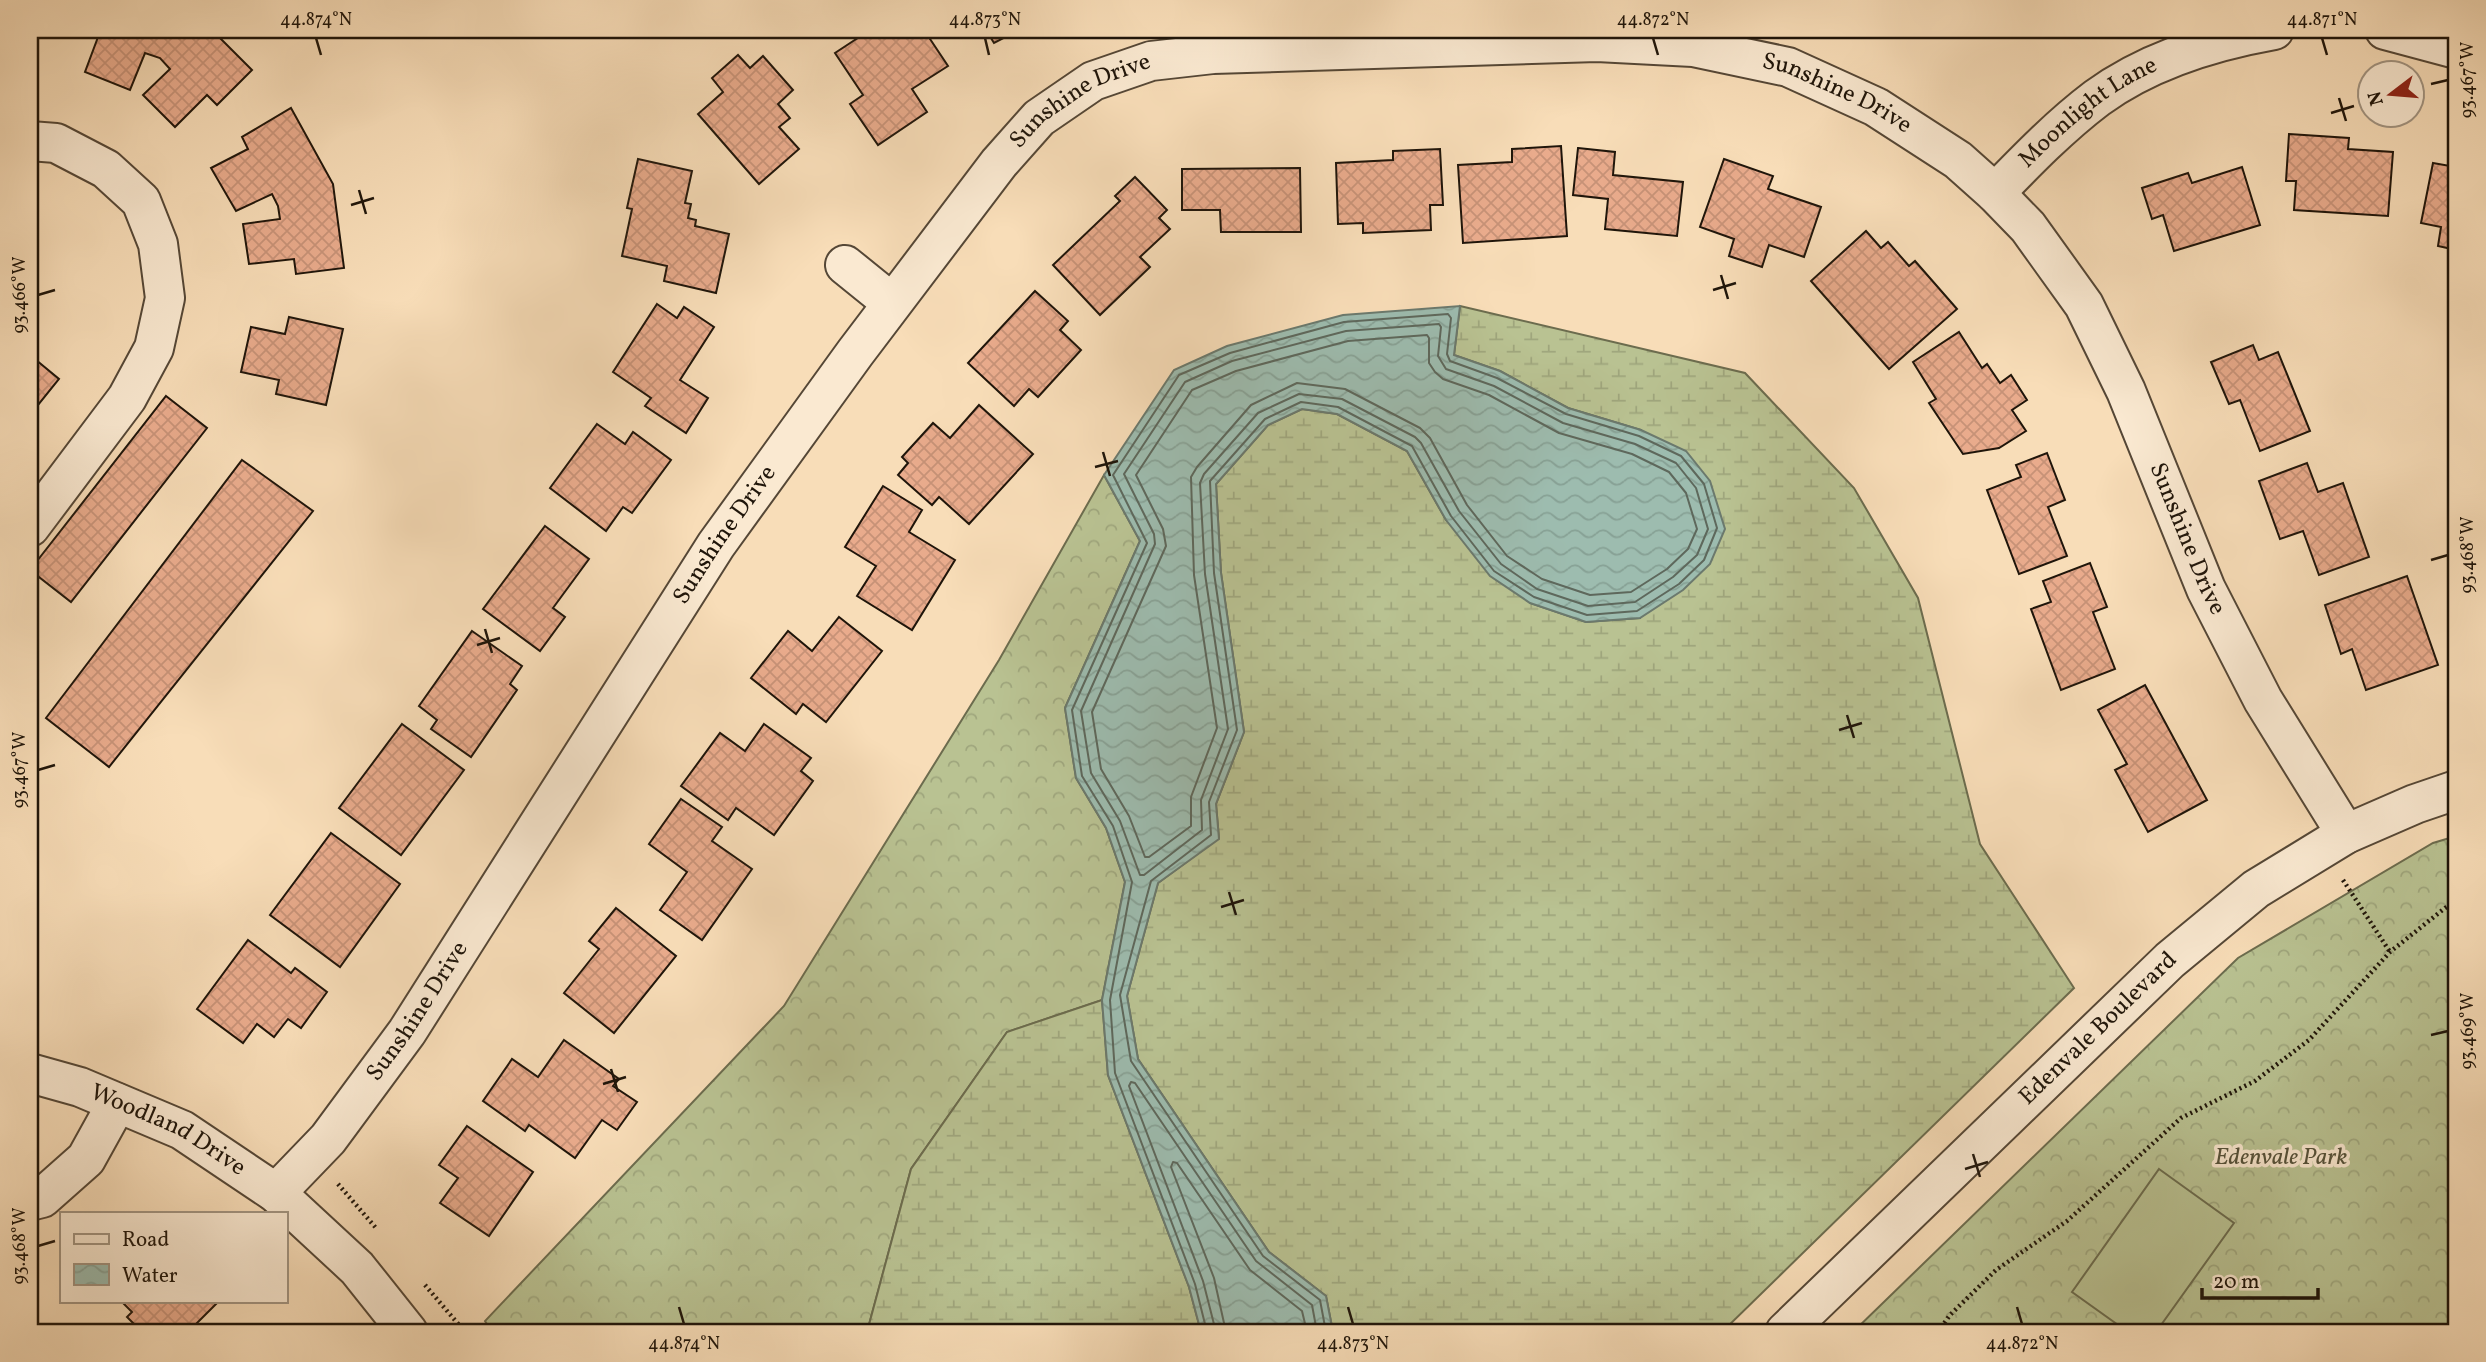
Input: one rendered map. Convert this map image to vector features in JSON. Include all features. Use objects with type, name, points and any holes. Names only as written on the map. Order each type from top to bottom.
[{"type":"street","name":"Moonlight Lane","points":[[1995,193],[2040,147],[2098,98],[2161,61],[2231,38],[2274,30]]},
{"type":"street","points":[[2385,30],[2456,49]]},
{"type":"street","name":"Sunshine Drive","points":[[276,1193],[328,1139],[407,1032],[716,545],[892,303],[999,163],[1040,118],[1093,81],[1151,61],[1213,54],[1597,42],[1693,47],[1788,67],[1876,107],[1958,160],[2028,227],[2084,305],[2126,391],[2206,589],[2334,841]]},
{"type":"street","points":[[30,141],[56,143],[106,169],[141,201],[158,244],[165,298],[154,348],[127,398],[30,527]]},
{"type":"street","points":[[845,265],[892,303]]},
{"type":"street","name":"Edenvale Boulevard","points":[[1785,1332],[2169,960],[2256,889],[2334,841],[2415,804],[2456,790]]},
{"type":"street","name":"Woodland Drive","points":[[30,1073],[80,1087],[182,1130],[276,1193],[357,1268],[408,1332]]},
{"type":"street","points":[[30,1201],[42,1198],[86,1159],[117,1102]]},
{"type":"path","points":[[2334,841],[2390,953]]},
{"type":"path","points":[[1938,1332],[1950,1315],[1996,1270],[2067,1221],[2181,1118],[2255,1082],[2309,1040],[2390,953],[2456,902]]},
{"type":"green space","points":[[1460,306],[1745,373],[1854,488],[1918,598],[1980,844],[2074,988],[1722,1332],[1333,1332],[1326,1296],[1269,1252],[1138,1059],[1127,996],[1158,883],[1219,838],[1216,804],[1244,732],[1221,573],[1216,484],[1268,425],[1302,409],[1337,414],[1407,451],[1446,520],[1530,603],[1586,622],[1640,618],[1641,430],[1568,408],[1500,371],[1454,355]]},
{"type":"green space","points":[[1104,475],[1140,541],[1065,708],[1076,778],[1106,828],[1125,882],[1102,1000],[1007,1032],[911,1169],[867,1332],[492,1332],[485,1321],[784,1006],[999,660]]},
{"type":"green space","name":"Edenvale Park","points":[[2456,836],[2456,1332],[1853,1332],[2238,958],[2433,843]]},
{"type":"green space","points":[[1102,1000],[1108,1075],[1189,1287],[1201,1332],[867,1332],[911,1169],[1007,1032]]},
{"type":"green space","points":[[2159,1169],[2234,1223],[2156,1332],[2128,1332],[2072,1292]]},
{"type":"water","points":[[1460,306],[1454,355],[1500,371],[1568,408],[1641,430],[1686,451],[1710,481],[1725,529],[1710,564],[1683,590],[1640,618],[1586,622],[1530,603],[1490,576],[1446,520],[1407,451],[1337,414],[1302,409],[1268,425],[1216,484],[1221,573],[1244,732],[1216,804],[1219,839],[1158,883],[1127,996],[1138,1059],[1269,1252],[1326,1296],[1333,1332],[1201,1332],[1189,1287],[1108,1075],[1102,1000],[1125,882],[1106,828],[1076,778],[1065,708],[1140,541],[1104,475],[1174,370],[1227,346],[1343,315]]},
{"type":"building","points":[[87,30],[212,30],[252,70],[217,105],[207,95],[175,127],[143,95],[170,69],[160,58],[145,53],[130,90],[85,72],[98,37]]},
{"type":"building","points":[[870,30],[924,30],[948,66],[912,89],[927,112],[878,145],[850,104],[863,95],[835,53]]},
{"type":"building","points":[[986,30],[1019,30],[994,43]]},
{"type":"building","points":[[738,55],[750,68],[763,56],[793,90],[778,104],[790,118],[779,127],[799,149],[759,184],[698,114],[723,92],[712,78]]},
{"type":"building","points":[[291,108],[333,184],[344,268],[296,274],[294,259],[249,264],[243,224],[280,219],[278,206],[272,194],[236,211],[211,168],[248,149],[242,137]]},
{"type":"building","points":[[2289,134],[2349,138],[2348,149],[2393,152],[2388,216],[2294,210],[2296,181],[2286,181]]},
{"type":"building","points":[[1561,146],[1567,236],[1463,243],[1458,165],[1512,162],[1512,149]]},
{"type":"building","points":[[1578,148],[1615,152],[1613,175],[1683,182],[1677,236],[1605,229],[1608,199],[1573,195]]},
{"type":"building","points":[[1440,149],[1443,205],[1430,205],[1431,230],[1363,233],[1363,223],[1338,224],[1336,163],[1393,160],[1393,151]]},
{"type":"building","points":[[638,159],[692,171],[685,203],[691,204],[688,218],[696,220],[695,226],[729,234],[716,293],[664,281],[667,266],[622,256],[632,209],[627,208]]},
{"type":"building","points":[[1724,159],[1773,176],[1768,189],[1821,207],[1804,257],[1769,245],[1762,267],[1729,256],[1734,239],[1700,227]]},
{"type":"building","points":[[2433,163],[2456,167],[2456,250],[2438,246],[2441,227],[2421,223]]},
{"type":"building","points":[[2242,167],[2260,225],[2174,251],[2163,215],[2152,219],[2142,188],[2188,173],[2192,183]]},
{"type":"building","points":[[1300,168],[1301,232],[1221,232],[1220,210],[1182,210],[1182,169]]},
{"type":"building","points":[[1135,177],[1167,210],[1159,218],[1170,229],[1140,257],[1150,267],[1100,315],[1053,265],[1120,201],[1115,196]]},
{"type":"building","points":[[1866,231],[1881,248],[1888,242],[1909,266],[1915,261],[1957,309],[1889,369],[1811,281]]},
{"type":"building","points":[[1035,291],[1068,321],[1060,330],[1081,350],[1038,397],[1029,389],[1014,406],[968,363]]},
{"type":"building","points":[[657,304],[677,318],[684,307],[714,327],[680,380],[708,398],[686,433],[645,406],[651,398],[613,372]]},
{"type":"building","points":[[289,317],[343,329],[326,405],[276,394],[279,380],[241,372],[251,327],[285,334]]},
{"type":"building","points":[[1959,332],[1982,368],[1987,364],[2000,383],[2011,375],[2027,400],[2012,410],[2026,431],[1999,448],[1963,454],[1929,403],[1936,399],[1913,362]]},
{"type":"building","points":[[2253,345],[2259,360],[2278,352],[2310,431],[2260,451],[2240,400],[2229,404],[2211,362]]},
{"type":"building","points":[[30,355],[59,379],[34,410],[30,406]]},
{"type":"building","points":[[166,396],[207,428],[71,602],[30,570]]},
{"type":"building","points":[[979,405],[1033,454],[969,524],[939,497],[932,505],[898,475],[908,463],[902,457],[933,423],[950,438]]},
{"type":"building","points":[[597,424],[625,444],[633,432],[671,460],[632,513],[623,507],[606,531],[550,488]]},
{"type":"building","points":[[2047,453],[2065,500],[2048,507],[2067,556],[2019,574],[1987,490],[2021,477],[2016,465]]},
{"type":"building","points":[[242,460],[313,511],[109,767],[46,718]]},
{"type":"building","points":[[2307,463],[2318,492],[2343,483],[2369,557],[2319,575],[2303,531],[2280,539],[2259,481]]},
{"type":"building","points":[[883,486],[922,510],[909,532],[955,560],[912,630],[857,596],[876,566],[845,547]]},
{"type":"building","points":[[545,526],[589,559],[553,608],[565,617],[540,651],[483,609]]},
{"type":"building","points":[[2090,563],[2107,607],[2093,612],[2115,669],[2061,690],[2031,609],[2051,602],[2043,581]]},
{"type":"building","points":[[2407,576],[2438,665],[2366,690],[2352,649],[2341,654],[2325,605]]},
{"type":"building","points":[[839,617],[882,651],[826,722],[803,704],[796,714],[751,678],[788,631],[812,651]]},
{"type":"building","points":[[472,631],[522,666],[510,684],[517,690],[471,757],[431,729],[437,720],[419,706]]},
{"type":"building","points":[[2145,685],[2207,800],[2148,832],[2115,770],[2127,764],[2098,710]]},
{"type":"building","points":[[402,724],[464,770],[401,855],[339,808]]},
{"type":"building","points":[[764,724],[811,758],[801,771],[813,781],[774,835],[736,808],[728,820],[681,786],[720,733],[745,751]]},
{"type":"building","points":[[681,799],[722,827],[712,841],[752,869],[702,940],[660,910],[687,872],[649,844]]},
{"type":"building","points":[[331,833],[400,884],[340,967],[270,915]]},
{"type":"building","points":[[616,908],[676,956],[614,1033],[564,993],[599,949],[589,941]]},
{"type":"building","points":[[248,940],[291,973],[295,968],[327,992],[301,1028],[288,1019],[274,1037],[257,1024],[243,1043],[197,1009]]},
{"type":"building","points":[[564,1040],[619,1079],[613,1086],[637,1102],[617,1130],[602,1120],[575,1158],[529,1125],[525,1131],[483,1101],[512,1059],[538,1077]]},
{"type":"building","points":[[467,1126],[533,1172],[489,1236],[440,1203],[458,1178],[439,1165]]},
{"type":"building","points":[[122,1302],[218,1302],[188,1332],[142,1332],[127,1317],[132,1312]]}]
